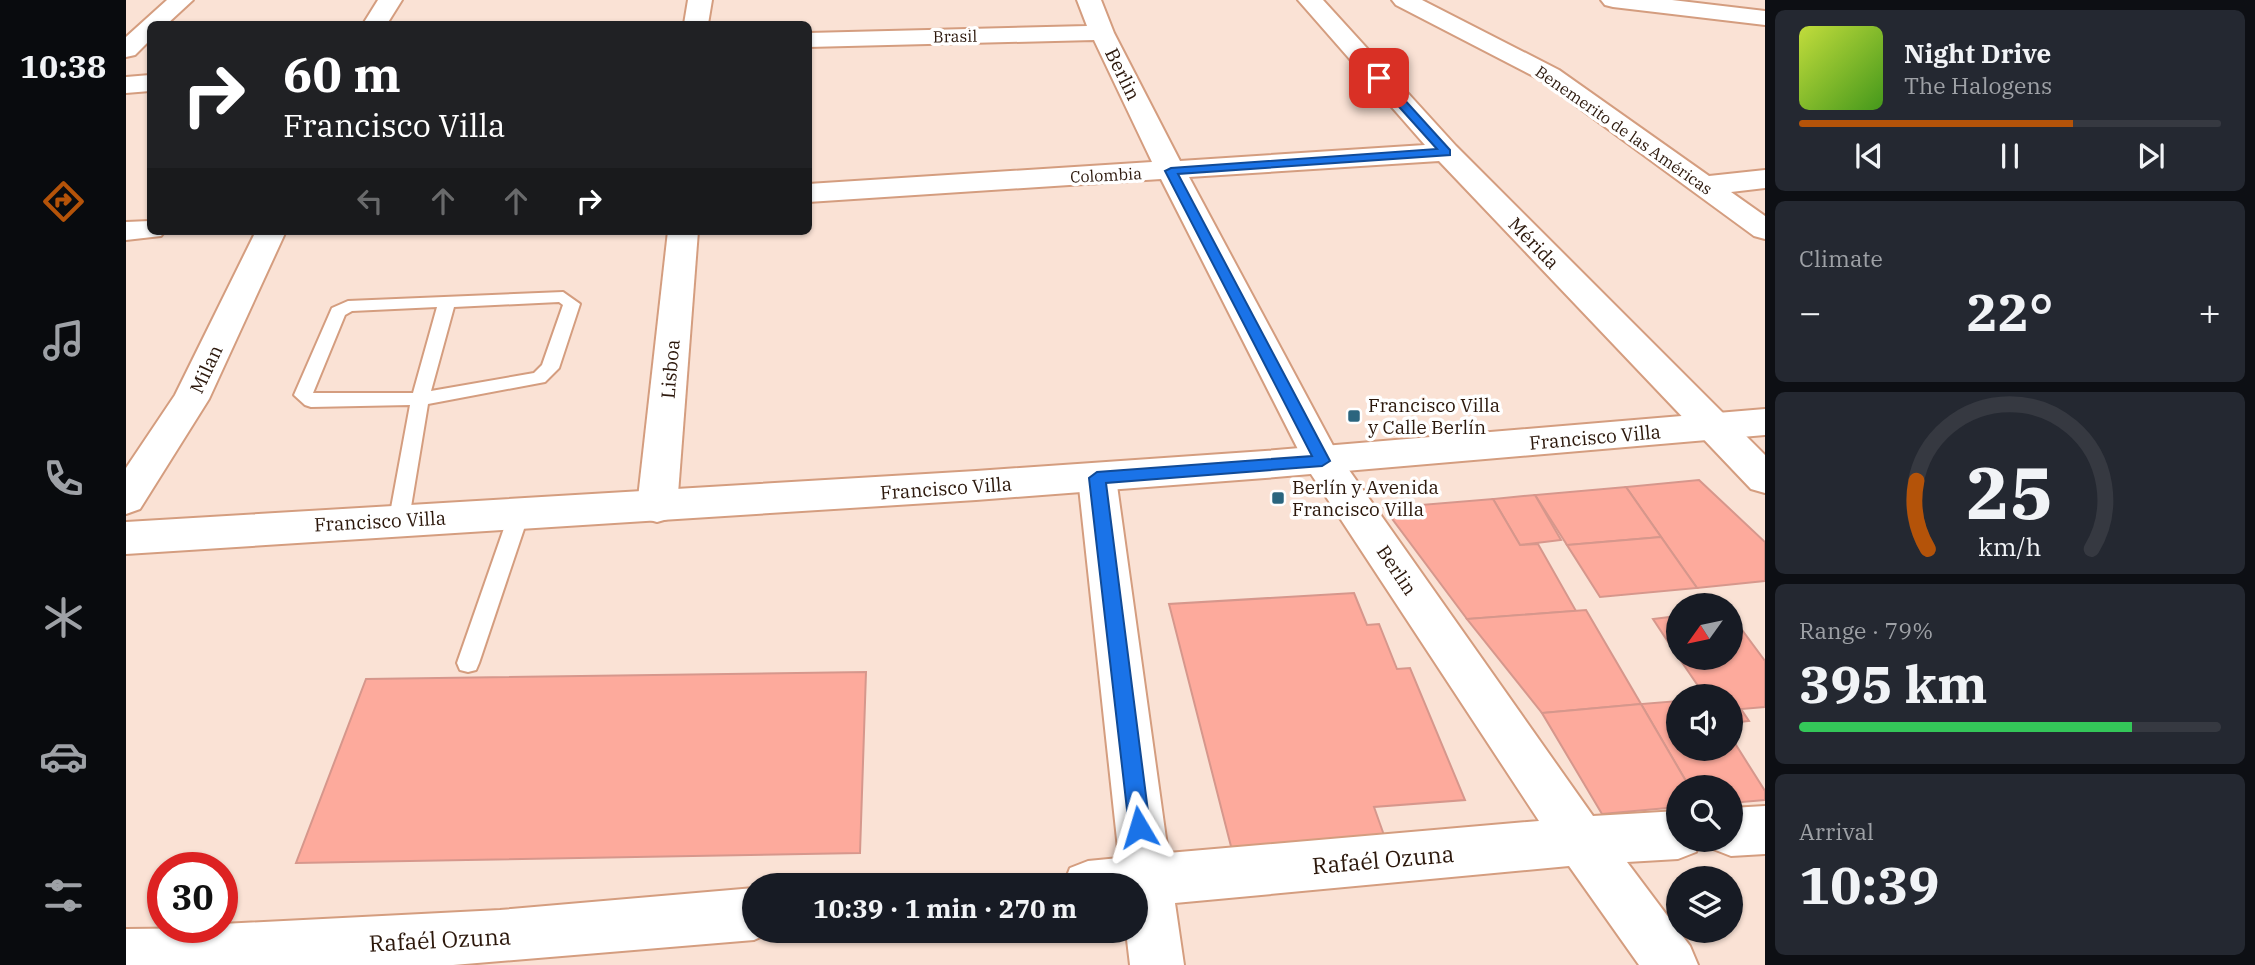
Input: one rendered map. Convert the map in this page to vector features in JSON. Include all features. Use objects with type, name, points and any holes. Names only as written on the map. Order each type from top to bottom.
[{"type":"street","points":[[158,21],[181,0]]},
{"type":"street","points":[[377,21],[390,0]]},
{"type":"street","points":[[696,21],[700,0]]},
{"type":"street","name":"Berlin","points":[[1089,0],[1102,33],[1171,171],[1322,461],[1581,841],[1671,965]]},
{"type":"street","name":"Mérida","points":[[1310,0],[1446,152],[1765,479]]},
{"type":"street","name":"Benemerito de las Américas","points":[[1404,0],[1550,75],[1765,230]]},
{"type":"street","points":[[1613,0],[1765,18]]},
{"type":"street","points":[[1700,10],[1754,41]]},
{"type":"street","points":[[126,50],[147,31]]},
{"type":"street","name":"Brasil","points":[[812,40],[1102,33]]},
{"type":"street","points":[[126,85],[147,83]]},
{"type":"street","name":"Colombia","points":[[812,192],[1446,152]]},
{"type":"street","points":[[1702,186],[1765,179]]},
{"type":"street","points":[[126,231],[147,230]]},
{"type":"street","name":"Milan","points":[[126,499],[191,399],[269,235]]},
{"type":"street","name":"Lisboa","points":[[657,507],[683,235]]},
{"type":"street","name":"Francisco Villa","points":[[126,538],[399,519],[657,507],[1097,478],[1765,422]]},
{"type":"street","points":[[1097,478],[1145,873]]},
{"type":"street","points":[[1743,831],[1765,830]]},
{"type":"street","name":"Rafaél Ozuna","points":[[1148,880],[1666,836]]},
{"type":"street","points":[[1148,895],[1157,965]]},
{"type":"street","name":"Rafaél Ozuna","points":[[126,956],[496,951],[742,916]]},
{"type":"lane","points":[[563,297],[572,304],[550,368],[539,378],[421,399],[311,401],[303,395],[338,312],[348,306],[563,297]]},
{"type":"lane","points":[[399,519],[421,399],[447,302]]},
{"type":"lane","points":[[468,663],[519,514]]},
{"type":"building","points":[[1699,480],[1765,542],[1765,581],[1697,588],[1626,487]]},
{"type":"building","points":[[1626,487],[1661,537],[1567,545],[1535,495]]},
{"type":"building","points":[[1535,495],[1561,540],[1520,545],[1493,499]]},
{"type":"building","points":[[1493,499],[1520,545],[1538,544],[1576,611],[1467,619],[1384,508]]},
{"type":"building","points":[[1661,537],[1697,588],[1600,597],[1567,545]]},
{"type":"building","points":[[1354,593],[1367,625],[1379,624],[1397,669],[1410,668],[1465,800],[1374,807],[1390,852],[1235,862],[1169,604]]},
{"type":"building","points":[[1586,610],[1641,704],[1542,713],[1467,619]]},
{"type":"building","points":[[1666,617],[1666,639],[1653,619]]},
{"type":"building","points":[[1743,631],[1765,661],[1765,707],[1743,709],[1743,684],[1697,684],[1687,670],[1743,670]]},
{"type":"building","points":[[866,672],[860,853],[296,863],[366,679]]},
{"type":"building","points":[[1666,702],[1666,747],[1641,704]]},
{"type":"building","points":[[1641,704],[1666,747],[1666,761],[1674,761],[1682,775],[1666,775],[1666,808],[1602,814],[1542,713]]},
{"type":"building","points":[[1743,756],[1765,791],[1765,800],[1743,802],[1743,775],[1682,775],[1674,761],[1743,761]]},
{"type":"place","name":"Francisco Villa y Calle Berlín","points":[[1354,416]]},
{"type":"place","name":"Berlín y Avenida Francisco Villa","points":[[1278,498]]},
{"type":"route","points":[[1139,827],[1097,478],[1322,461],[1171,171],[1446,152],[1379,78]]}]
